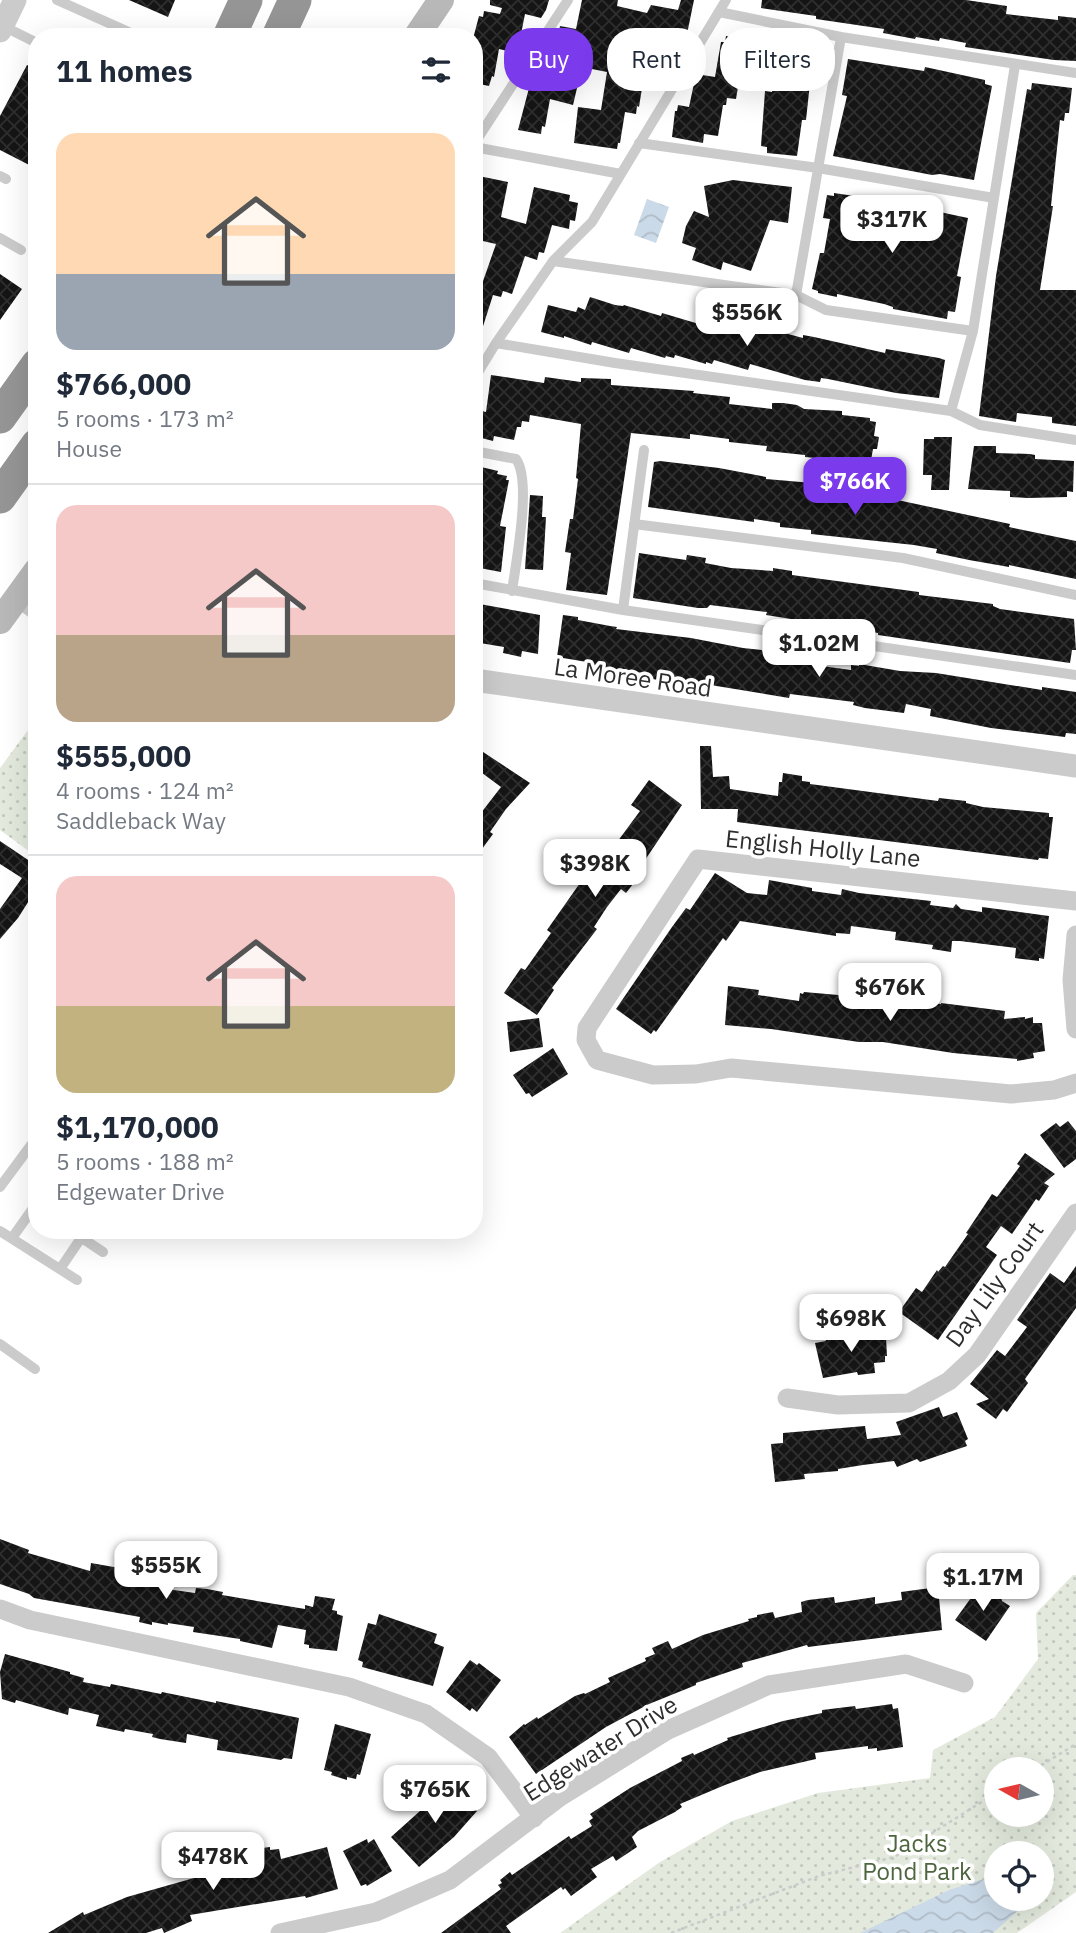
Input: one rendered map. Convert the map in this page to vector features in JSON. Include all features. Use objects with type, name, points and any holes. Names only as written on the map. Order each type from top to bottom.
[{"type":"highway","points":[[233,28],[246,0]]},
{"type":"highway","points":[[282,28],[295,0]]},
{"type":"highway","points":[[0,417],[28,378]]},
{"type":"highway","points":[[0,497],[28,458]]},
{"type":"main road","points":[[422,28],[441,0]]},
{"type":"main road","points":[[0,621],[28,602]]},
{"type":"street","points":[[1,28],[15,0]]},
{"type":"street","name":"La Moree Road","points":[[483,681],[1076,766]]},
{"type":"street","name":"English Holly Lane","points":[[1076,901],[698,859],[587,1028],[586,1040],[597,1060],[653,1074],[696,1073],[731,1068],[1012,1094],[1054,1090],[1076,1083]]},
{"type":"street","points":[[1076,935],[1072,980],[1076,1029]]},
{"type":"street","name":"Day Lily Court","points":[[787,1398],[838,1405],[909,1403],[949,1381],[977,1355],[1076,1213]]},
{"type":"street","points":[[0,1609],[30,1620],[349,1687],[426,1714],[488,1757],[534,1818]]},
{"type":"street","name":"Edgewater Drive","points":[[280,1933],[376,1912],[450,1880],[560,1797],[668,1730],[769,1685],[906,1664],[964,1682]]},
{"type":"lane","points":[[57,0],[120,28]]},
{"type":"lane","points":[[483,131],[568,0]]},
{"type":"lane","points":[[483,364],[553,261],[592,222],[726,0]]},
{"type":"lane","points":[[719,12],[841,37],[1076,74]]},
{"type":"lane","points":[[1,28],[28,39]]},
{"type":"lane","points":[[796,295],[841,37]]},
{"type":"lane","points":[[951,411],[973,331],[1015,65]]},
{"type":"lane","points":[[639,143],[818,168],[994,198]]},
{"type":"lane","points":[[483,147],[621,174]]},
{"type":"lane","points":[[0,238],[21,250]]},
{"type":"lane","points":[[553,261],[796,295],[826,310],[973,331]]},
{"type":"lane","points":[[496,343],[615,363],[951,411],[980,425],[1076,440]]},
{"type":"lane","points":[[623,610],[644,450]]},
{"type":"lane","points":[[483,453],[516,459],[522,467],[522,520],[512,591]]},
{"type":"lane","points":[[634,524],[903,558],[1076,595]]},
{"type":"lane","points":[[483,585],[623,610],[1076,675]]},
{"type":"lane","points":[[0,1187],[28,1149]]},
{"type":"lane","points":[[12,1238],[28,1215]]},
{"type":"lane","points":[[0,1231],[77,1280]]},
{"type":"lane","points":[[61,1269],[80,1239]]},
{"type":"lane","points":[[83,1239],[103,1252]]},
{"type":"lane","points":[[0,1344],[35,1369]]},
{"type":"path","points":[[1054,1757],[1076,1744]]},
{"type":"path","points":[[671,1933],[819,1876],[894,1857],[984,1801]]},
{"type":"green space","points":[[28,730],[28,850],[0,830],[0,768]]},
{"type":"green space","name":"Jacks Pond Park","points":[[1076,1575],[1076,1892],[1054,1907],[1054,1841],[984,1841],[984,1911],[1049,1911],[1017,1933],[560,1933],[660,1862],[732,1821],[818,1793],[930,1778],[933,1750],[995,1717],[1038,1659],[1036,1613]]},
{"type":"water","points":[[647,199],[669,207],[656,243],[634,235]]},
{"type":"water","points":[[984,1879],[984,1911],[1018,1911],[993,1933],[860,1933],[949,1890]]},
{"type":"building","points":[[129,0],[175,0],[168,17]]},
{"type":"building","points":[[490,0],[549,0],[541,18],[525,14],[522,28],[504,28],[504,50],[499,49],[494,77],[492,76],[489,86],[483,85],[483,28],[476,28],[479,16],[483,17],[484,11],[500,14],[502,8],[490,5]]},
{"type":"building","points":[[582,0],[618,0],[617,6],[647,13],[651,5],[678,10],[681,0],[694,0],[688,28],[607,28],[607,72],[593,69],[593,28],[576,28]]},
{"type":"building","points":[[762,0],[966,0],[1007,6],[1006,14],[1058,20],[1058,16],[1076,18],[1076,61],[965,47],[966,43],[940,38],[939,41],[915,39],[883,33],[884,29],[761,8]]},
{"type":"building","points":[[720,48],[720,91],[737,91],[736,99],[727,98],[726,105],[723,105],[718,136],[704,134],[703,143],[672,137],[678,105],[689,107],[692,91],[706,91],[706,76],[715,77]]},
{"type":"building","points":[[848,59],[924,71],[925,67],[985,80],[985,84],[992,86],[974,180],[932,175],[833,156],[847,96],[842,95]]},
{"type":"building","points":[[28,66],[28,164],[0,150],[0,116]]},
{"type":"building","points":[[607,72],[607,91],[642,91],[636,114],[625,112],[617,149],[574,143],[578,107],[601,110]]},
{"type":"building","points":[[1032,83],[1072,88],[1069,113],[1065,113],[1064,121],[1060,120],[1053,206],[1040,290],[1076,290],[1076,426],[1052,423],[1052,417],[1017,413],[1016,422],[979,416],[996,276],[1027,89],[1031,90]]},
{"type":"building","points":[[528,91],[576,91],[573,105],[550,99],[545,127],[542,126],[541,134],[518,130]]},
{"type":"building","points":[[765,91],[809,91],[806,120],[802,120],[797,156],[767,153],[767,147],[761,146]]},
{"type":"building","points":[[483,177],[508,182],[501,217],[526,224],[534,187],[570,195],[569,201],[578,203],[575,221],[570,220],[569,229],[552,225],[544,253],[539,252],[537,260],[525,256],[512,294],[503,291],[501,297],[493,295],[483,326],[483,281],[496,244],[483,241]]},
{"type":"building","points":[[733,180],[792,187],[788,223],[770,220],[751,271],[723,262],[721,270],[692,260],[696,248],[682,243],[686,226],[694,211],[709,217],[704,186]]},
{"type":"building","points":[[834,193],[968,218],[957,276],[961,277],[955,312],[948,311],[947,319],[893,309],[884,304],[837,294],[837,297],[818,293],[812,289],[820,253],[824,253],[830,219],[823,218],[827,195],[834,196]]},
{"type":"building","points":[[0,274],[22,289],[0,320]]},
{"type":"building","points":[[590,297],[699,324],[701,317],[727,324],[729,319],[803,338],[803,335],[885,353],[886,349],[939,358],[945,360],[939,398],[896,393],[821,378],[820,382],[805,380],[750,364],[748,370],[714,360],[712,364],[706,364],[675,355],[674,358],[665,358],[631,348],[629,353],[592,342],[591,345],[541,332],[548,305],[576,312],[578,307],[585,310]]},
{"type":"building","points":[[491,375],[544,383],[545,377],[581,382],[581,378],[611,379],[611,385],[694,391],[693,393],[730,397],[729,404],[772,409],[772,403],[783,403],[804,409],[842,411],[842,415],[870,418],[870,421],[876,422],[874,436],[879,437],[871,460],[847,457],[847,461],[766,451],[767,446],[729,442],[729,439],[690,434],[690,439],[631,433],[607,595],[566,590],[571,553],[565,552],[578,479],[581,424],[530,415],[529,422],[522,421],[521,427],[517,427],[514,440],[494,436],[493,441],[483,438],[483,411],[486,412]]},
{"type":"building","points":[[952,437],[949,490],[931,490],[932,475],[923,475],[924,439]]},
{"type":"building","points":[[974,446],[996,446],[996,453],[1030,454],[1035,455],[1035,459],[1074,461],[1073,492],[1067,491],[1067,497],[1028,498],[1010,497],[1010,491],[968,489]]},
{"type":"building","points":[[654,462],[719,468],[766,479],[848,486],[852,488],[851,493],[888,498],[1010,524],[1009,527],[1076,541],[1076,579],[969,560],[936,553],[937,549],[914,545],[811,534],[811,530],[780,527],[780,523],[754,519],[754,522],[648,507]]},
{"type":"building","points":[[483,467],[498,471],[497,474],[507,476],[506,480],[509,480],[500,526],[506,527],[501,572],[483,569]]},
{"type":"building","points":[[530,495],[543,496],[542,517],[546,517],[543,570],[525,569]]},
{"type":"building","points":[[639,553],[686,560],[687,555],[706,558],[705,563],[731,568],[773,571],[773,568],[792,571],[792,575],[919,592],[919,595],[993,604],[1000,609],[1074,619],[1076,650],[1072,650],[1070,663],[878,635],[766,615],[767,612],[710,605],[707,608],[698,608],[633,598]]},
{"type":"building","points":[[483,605],[540,615],[538,654],[522,651],[521,657],[503,653],[504,647],[483,644]]},
{"type":"building","points":[[563,615],[617,627],[616,629],[762,650],[806,661],[807,664],[851,670],[851,665],[859,664],[1042,690],[1042,687],[1076,692],[1076,734],[1066,733],[1065,737],[991,728],[930,716],[931,709],[906,704],[904,713],[865,708],[853,705],[854,702],[790,694],[789,698],[686,681],[677,684],[642,677],[643,673],[592,666],[593,663],[557,657]]},
{"type":"building","points":[[700,746],[711,746],[713,777],[729,776],[730,789],[778,796],[783,773],[802,776],[802,781],[810,784],[1049,813],[1049,817],[1053,817],[1048,859],[1038,860],[737,822],[738,809],[701,809]]},
{"type":"building","points":[[483,752],[530,783],[506,809],[483,848],[483,810],[501,787],[483,774]]},
{"type":"building","points":[[649,780],[682,805],[641,866],[646,869],[635,885],[626,893],[621,889],[607,907],[594,927],[597,929],[552,988],[554,990],[537,1015],[504,993],[521,968],[525,970],[551,933],[547,930],[580,883],[583,885],[589,880],[640,811],[631,805]]},
{"type":"building","points":[[0,841],[28,860],[28,902],[0,939],[0,909],[22,878],[0,864]]},
{"type":"building","points":[[715,873],[747,893],[767,895],[769,880],[841,895],[842,889],[931,901],[930,905],[953,908],[956,904],[961,909],[982,912],[982,907],[1049,916],[1044,959],[1039,958],[1039,961],[1015,958],[1016,948],[960,941],[952,941],[951,952],[932,949],[933,945],[895,940],[896,932],[851,926],[850,934],[836,933],[836,936],[740,921],[726,941],[723,938],[656,1032],[654,1030],[651,1034],[616,1009],[672,927],[686,908],[690,910]]},
{"type":"building","points":[[728,986],[759,990],[758,995],[799,1001],[800,993],[804,992],[1005,1011],[1004,1019],[1033,1017],[1033,1023],[1042,1023],[1045,1051],[1033,1053],[1034,1058],[1017,1061],[883,1042],[859,1042],[725,1025]]},
{"type":"building","points":[[539,1018],[543,1047],[510,1052],[507,1022]]},
{"type":"building","points":[[553,1048],[568,1074],[532,1097],[529,1093],[526,1094],[513,1075]]},
{"type":"building","points":[[1068,1121],[1076,1131],[1076,1159],[1064,1168],[1040,1135],[1056,1123],[1060,1127]]},
{"type":"building","points":[[1025,1153],[1055,1174],[1044,1183],[1049,1186],[1039,1201],[1036,1199],[1012,1234],[1001,1226],[986,1247],[997,1255],[938,1340],[899,1312],[916,1288],[922,1292],[937,1270],[938,1272],[945,1267],[992,1194],[997,1197],[1020,1166],[1017,1164]]},
{"type":"building","points":[[1076,1266],[1076,1308],[1025,1379],[1028,1383],[1007,1412],[1003,1409],[996,1419],[976,1404],[989,1399],[970,1384],[997,1350],[1005,1356],[1027,1327],[1017,1320],[1050,1273],[1064,1283]]},
{"type":"building","points":[[875,1333],[875,1338],[886,1338],[887,1356],[885,1362],[874,1363],[875,1373],[858,1375],[857,1372],[823,1378],[815,1343],[826,1341],[825,1338]]},
{"type":"building","points":[[939,1407],[943,1417],[957,1412],[968,1439],[965,1441],[967,1446],[897,1467],[894,1461],[804,1474],[805,1479],[775,1482],[771,1444],[783,1443],[783,1433],[865,1426],[867,1439],[901,1435],[896,1422]]},
{"type":"building","points":[[0,1539],[29,1550],[28,1553],[90,1571],[91,1563],[125,1569],[123,1577],[167,1584],[167,1589],[195,1593],[196,1588],[207,1589],[223,1592],[222,1595],[305,1609],[305,1605],[313,1607],[315,1596],[335,1599],[332,1610],[343,1616],[337,1651],[309,1648],[309,1645],[304,1644],[306,1630],[278,1625],[272,1648],[240,1639],[193,1632],[194,1627],[152,1622],[152,1625],[139,1622],[140,1617],[34,1598],[0,1584]]},
{"type":"building","points":[[981,1584],[1010,1606],[986,1641],[955,1620]]},
{"type":"building","points":[[938,1587],[942,1630],[807,1645],[742,1663],[743,1667],[696,1683],[606,1727],[536,1774],[509,1737],[524,1724],[537,1717],[538,1719],[575,1696],[610,1682],[608,1678],[646,1661],[645,1658],[655,1654],[652,1648],[668,1641],[672,1649],[703,1635],[749,1621],[748,1619],[757,1615],[773,1612],[775,1618],[802,1612],[801,1602],[808,1600],[834,1597],[835,1603],[875,1597],[875,1604],[902,1600],[901,1592]]},
{"type":"building","points":[[379,1614],[437,1634],[434,1643],[444,1647],[433,1686],[362,1667],[363,1662],[358,1660],[368,1623],[376,1625]]},
{"type":"building","points":[[5,1654],[70,1672],[84,1678],[83,1682],[216,1701],[299,1718],[292,1759],[281,1760],[217,1750],[218,1740],[187,1734],[186,1743],[125,1729],[124,1732],[96,1726],[99,1715],[69,1708],[68,1715],[16,1700],[15,1703],[2,1699],[0,1672]]},
{"type":"building","points":[[470,1660],[477,1665],[479,1663],[501,1680],[477,1712],[472,1708],[470,1711],[446,1692]]},
{"type":"building","points":[[892,1704],[893,1709],[898,1708],[903,1747],[877,1751],[877,1748],[868,1749],[868,1746],[815,1753],[816,1759],[760,1772],[725,1785],[680,1804],[682,1807],[675,1812],[638,1831],[632,1837],[637,1847],[616,1861],[613,1856],[591,1869],[597,1877],[571,1896],[561,1887],[506,1926],[511,1933],[441,1933],[501,1889],[498,1885],[502,1883],[500,1880],[510,1872],[512,1875],[569,1836],[571,1839],[592,1826],[589,1821],[593,1818],[590,1814],[630,1788],[682,1761],[681,1758],[693,1753],[694,1755],[728,1740],[727,1738],[783,1721],[822,1713],[822,1710]]},
{"type":"building","points":[[335,1724],[371,1734],[360,1775],[357,1774],[356,1779],[347,1777],[347,1780],[324,1770]]},
{"type":"building","points":[[448,1782],[477,1811],[454,1837],[419,1867],[391,1837]]},
{"type":"building","points":[[367,1839],[368,1843],[374,1839],[392,1871],[367,1886],[361,1886],[343,1851]]},
{"type":"building","points":[[270,1847],[270,1850],[279,1849],[281,1859],[327,1847],[338,1889],[306,1898],[305,1896],[190,1915],[192,1921],[164,1933],[162,1928],[146,1933],[48,1933],[83,1912],[84,1915],[127,1897],[201,1876],[199,1859],[222,1854],[229,1854],[230,1857],[254,1853],[254,1849]]}]
